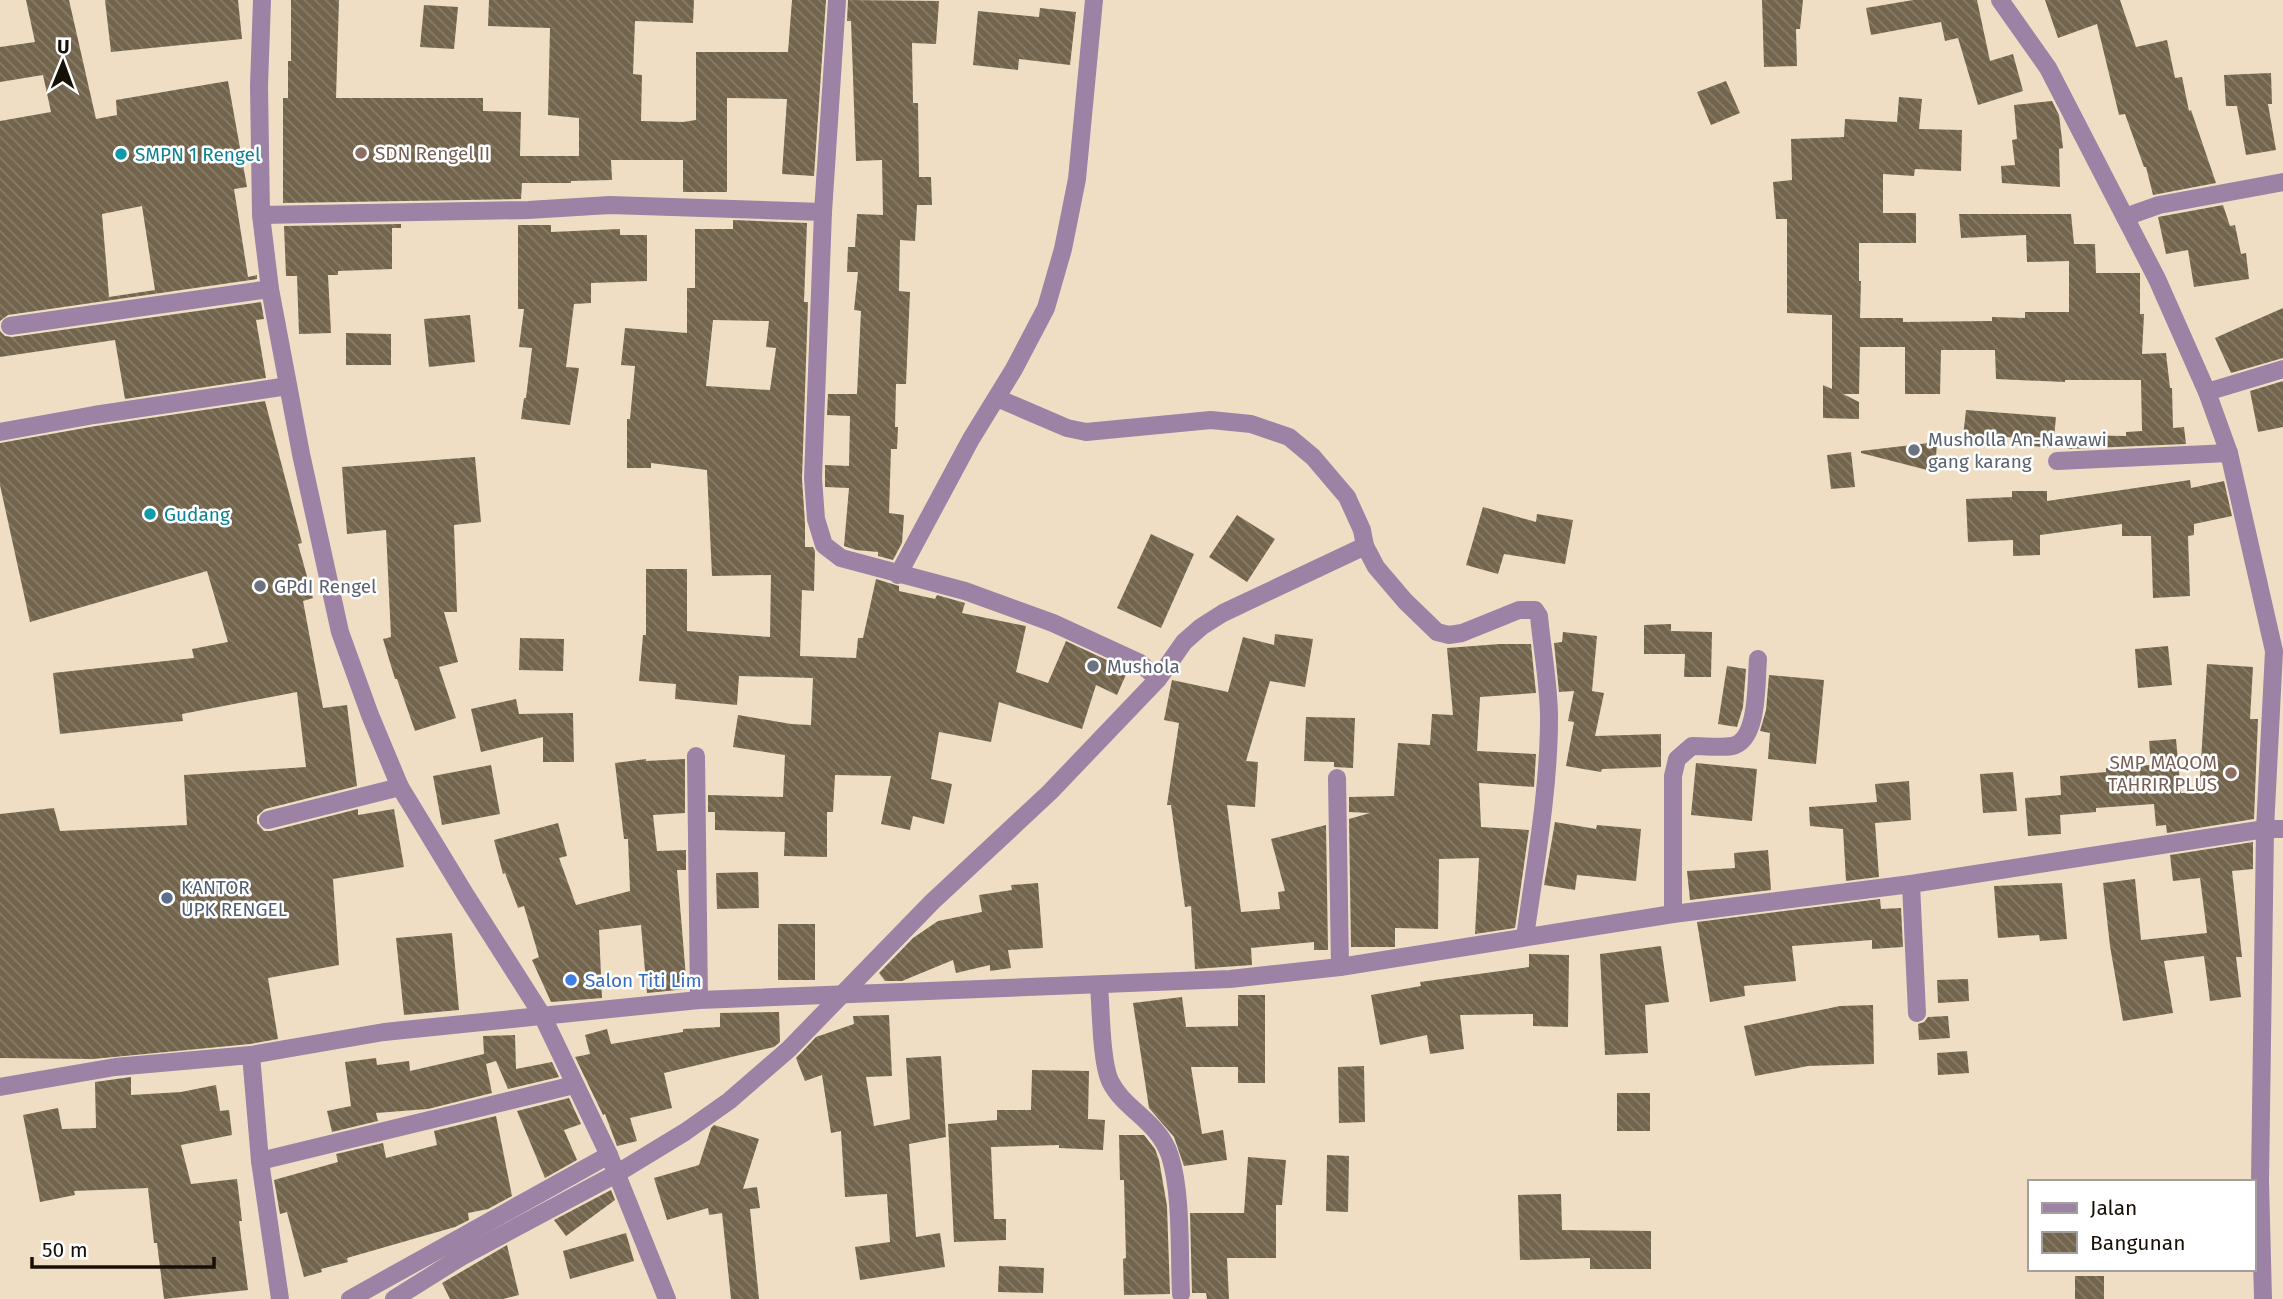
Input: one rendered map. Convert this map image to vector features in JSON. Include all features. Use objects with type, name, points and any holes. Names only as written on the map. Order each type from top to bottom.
[{"type":"street","points":[[262,0],[259,86],[261,215],[270,289],[340,632],[400,787],[542,1015],[612,1164],[667,1299]]},
{"type":"street","points":[[837,0],[822,212],[813,478],[816,519],[824,545],[841,558],[965,591],[1028,613],[1150,672]]},
{"type":"street","points":[[898,575],[1046,308],[1063,249],[1077,179],[1094,0]]},
{"type":"street","points":[[2000,0],[2048,68],[2157,279],[2207,392],[2230,453],[2278,650],[2260,1181],[2263,1299]]},
{"type":"street","points":[[2125,217],[2159,205],[2283,182]]},
{"type":"street","points":[[261,215],[528,211],[610,205],[822,212]]},
{"type":"street","points":[[10,326],[270,289]]},
{"type":"street","points":[[2207,392],[2283,369]]},
{"type":"street","points":[[0,432],[288,386]]},
{"type":"street","points":[[997,398],[1067,428],[1086,432],[1211,421],[1251,424],[1289,437],[1313,457],[1347,497],[1376,566],[1405,601],[1437,632],[1462,633],[1519,610],[1535,610],[1539,616],[1548,705],[1548,736],[1541,820],[1525,937]]},
{"type":"street","points":[[2057,460],[2230,453]]},
{"type":"street","points":[[349,1299],[612,1164],[685,1132],[729,1101],[789,1049],[836,995],[1050,792],[1150,672],[1201,627],[1223,613],[1363,538]]},
{"type":"street","points":[[1673,914],[1673,776],[1677,759],[1692,746],[1734,746],[1748,735],[1753,721],[1758,659]]},
{"type":"street","points":[[696,755],[699,1000]]},
{"type":"street","points":[[1337,778],[1340,967]]},
{"type":"street","points":[[268,820],[400,787]]},
{"type":"street","points":[[0,1087],[115,1066],[251,1055],[384,1032],[699,1000],[1230,979],[1340,967],[1673,914],[1911,884],[2274,829]]},
{"type":"street","points":[[1911,884],[1917,1013]]},
{"type":"street","points":[[1099,985],[1106,1068],[1111,1082],[1119,1094],[1156,1128],[1173,1168],[1176,1181],[1181,1294]]},
{"type":"street","points":[[251,1055],[260,1161],[279,1299]]},
{"type":"street","points":[[260,1161],[574,1085]]},
{"type":"street","points":[[394,1299],[612,1164]]},
{"type":"building","points":[[26,0],[69,0],[96,119],[117,115],[116,100],[228,81],[247,187],[234,189],[248,277],[257,275],[257,279],[8,315],[0,321],[0,121],[51,112],[43,75],[0,82],[0,47],[35,42]],"holes":[[[142,206],[155,290],[109,297],[102,214]]]},
{"type":"building","points":[[105,0],[238,0],[242,39],[111,52]]},
{"type":"building","points":[[291,0],[339,0],[336,98],[483,98],[483,111],[521,112],[520,156],[579,156],[579,118],[548,115],[550,28],[488,26],[489,0],[694,0],[693,23],[635,21],[633,74],[642,75],[641,121],[683,122],[696,120],[696,52],[788,52],[792,0],[826,0],[814,176],[782,174],[787,99],[727,98],[727,192],[683,192],[683,160],[611,160],[612,180],[522,183],[521,199],[283,203],[283,98],[288,98]]},
{"type":"building","points":[[848,0],[939,1],[936,44],[912,43],[913,103],[918,103],[919,177],[931,177],[932,205],[917,205],[915,241],[900,240],[899,291],[910,292],[906,384],[896,384],[897,449],[891,449],[889,513],[904,515],[902,543],[893,560],[878,556],[878,552],[844,546],[849,488],[825,487],[825,465],[849,466],[850,416],[827,415],[828,394],[857,394],[861,311],[854,310],[858,272],[847,272],[848,247],[855,247],[857,214],[883,215],[882,160],[856,161]]},
{"type":"building","points":[[1762,0],[1803,0],[1800,29],[1796,29],[1797,66],[1764,67]]},
{"type":"building","points":[[1913,0],[1977,0],[1990,61],[2013,54],[2023,91],[1978,105],[1958,38],[1945,41],[1941,22],[1871,35],[1866,8]]},
{"type":"building","points":[[2045,0],[2120,0],[2136,47],[2167,40],[2175,78],[2182,77],[2189,111],[2191,110],[2216,183],[2153,195],[2146,167],[2125,114],[2119,115],[2097,24],[2058,38]]},
{"type":"building","points":[[424,5],[458,7],[454,49],[420,47]]},
{"type":"building","points":[[1040,8],[1076,12],[1070,65],[1019,59],[1018,70],[973,65],[978,11],[1039,17]]},
{"type":"building","points":[[2271,73],[2272,104],[2268,104],[2276,150],[2246,155],[2237,106],[2226,106],[2224,75]]},
{"type":"building","points":[[1726,81],[1740,113],[1711,125],[1697,92]]},
{"type":"building","points":[[1899,97],[1922,99],[1919,129],[1962,130],[1961,171],[1915,169],[1914,176],[1883,174],[1883,213],[1916,213],[1916,243],[1859,243],[1860,318],[1903,318],[1903,322],[1992,321],[1992,317],[2025,318],[2025,312],[2069,312],[2069,261],[2027,262],[2026,235],[1961,238],[1959,214],[2071,214],[2074,244],[2095,244],[2096,273],[2140,273],[2140,314],[2144,314],[2142,354],[2166,353],[2172,388],[2173,428],[2184,427],[2186,444],[2068,449],[2068,435],[2126,436],[2126,432],[2142,431],[2141,380],[2065,382],[1996,379],[1995,350],[1941,350],[1940,394],[1905,394],[1905,347],[1860,347],[1859,394],[1843,394],[1859,402],[1859,419],[1823,418],[1823,385],[1832,389],[1832,315],[1787,313],[1787,219],[1776,219],[1773,182],[1792,180],[1791,139],[1844,137],[1845,119],[1897,122]]},
{"type":"building","points":[[2052,101],[2059,115],[2063,148],[2059,149],[2060,187],[2002,183],[2001,166],[2015,165],[2012,140],[2017,139],[2014,105]]},
{"type":"building","points":[[2223,205],[2230,226],[2235,225],[2241,254],[2246,253],[2249,279],[2194,287],[2188,250],[2166,254],[2158,217]]},
{"type":"building","points":[[733,220],[807,223],[804,302],[808,302],[802,479],[805,547],[813,547],[815,551],[814,591],[802,590],[800,656],[856,658],[858,638],[863,638],[876,579],[899,586],[899,591],[935,599],[937,595],[965,603],[962,613],[1026,626],[1016,672],[1048,683],[1066,641],[1128,670],[1117,695],[1096,685],[1082,729],[999,702],[991,742],[939,732],[931,779],[952,784],[944,824],[913,816],[910,830],[881,824],[891,776],[835,775],[833,812],[827,812],[827,857],[784,856],[785,832],[715,830],[715,812],[708,812],[708,795],[783,797],[785,755],[733,747],[738,715],[811,725],[813,678],[739,676],[737,705],[675,699],[676,684],[639,681],[643,635],[646,635],[646,569],[687,569],[687,631],[770,637],[771,575],[712,576],[707,470],[651,463],[651,468],[627,468],[627,419],[630,419],[635,366],[621,365],[625,328],[687,333],[687,288],[695,288],[695,229],[733,229]],"holes":[[[713,320],[769,321],[766,347],[776,348],[770,390],[706,386]]]},
{"type":"building","points":[[401,224],[401,228],[392,228],[392,269],[338,271],[338,275],[328,275],[331,333],[299,334],[297,276],[286,276],[284,226]]},
{"type":"building","points":[[518,225],[551,225],[551,232],[620,229],[620,235],[647,235],[647,281],[591,283],[591,303],[574,304],[566,367],[579,368],[570,425],[521,419],[532,348],[519,347],[524,309],[518,309]]},
{"type":"building","points":[[261,302],[264,319],[256,320],[266,378],[125,399],[115,340],[0,357],[0,331],[5,336],[12,337]]},
{"type":"building","points":[[2283,308],[2283,358],[2231,373],[2215,338]]},
{"type":"building","points":[[470,315],[475,362],[429,367],[424,319]]},
{"type":"building","points":[[346,333],[391,334],[391,365],[346,365]]},
{"type":"building","points":[[2283,381],[2283,427],[2258,432],[2250,391]]},
{"type":"building","points":[[265,401],[302,543],[298,544],[313,598],[303,601],[323,708],[347,705],[357,786],[265,809],[257,816],[257,823],[264,831],[271,831],[358,809],[358,815],[394,809],[404,867],[333,879],[339,965],[268,978],[278,1039],[93,1059],[0,1058],[0,814],[54,808],[60,831],[187,825],[184,775],[306,767],[297,692],[182,714],[183,721],[60,734],[53,673],[194,658],[192,649],[228,642],[207,571],[30,622],[0,485],[0,443]]},
{"type":"building","points":[[1966,410],[2056,417],[2053,448],[2033,446],[2034,440],[1998,436],[1998,441],[1963,437]]},
{"type":"building","name":"Musholla An-Nawawi gang karang","points":[[1937,442],[1935,472],[1861,453],[1861,451]]},
{"type":"building","points":[[1851,452],[1855,487],[1831,489],[1827,455]]},
{"type":"building","points":[[475,457],[481,522],[454,525],[457,612],[444,612],[458,662],[439,667],[456,718],[415,731],[383,639],[391,637],[386,530],[347,534],[342,467]]},
{"type":"building","points":[[2190,480],[2191,488],[2224,481],[2232,516],[2194,524],[2194,535],[2188,536],[2190,596],[2153,598],[2151,536],[2122,536],[2122,524],[2040,535],[2040,555],[2013,556],[2013,540],[1968,542],[1966,499],[2012,497],[2012,491],[2047,491],[2047,501]]},
{"type":"building","points":[[1483,507],[1536,522],[1537,514],[1573,520],[1565,564],[1504,554],[1498,574],[1466,565]]},
{"type":"building","points":[[1237,515],[1275,539],[1247,582],[1209,557]]},
{"type":"building","points":[[1151,534],[1194,554],[1161,628],[1117,608]]},
{"type":"building","points":[[1671,624],[1671,631],[1712,632],[1711,677],[1684,677],[1685,654],[1644,654],[1644,625]]},
{"type":"building","points":[[1563,632],[1597,636],[1592,691],[1604,693],[1595,736],[1661,734],[1661,767],[1602,769],[1601,772],[1566,766],[1574,722],[1568,721],[1574,691],[1559,692],[1554,643],[1562,642]]},
{"type":"building","points":[[1275,634],[1313,639],[1305,687],[1270,681],[1246,761],[1258,762],[1255,807],[1227,805],[1241,912],[1280,909],[1278,892],[1285,891],[1271,839],[1326,825],[1328,950],[1314,950],[1314,942],[1251,948],[1252,965],[1195,969],[1191,906],[1185,907],[1171,805],[1167,805],[1179,723],[1164,720],[1172,680],[1228,692],[1243,637],[1274,645]]},
{"type":"building","points":[[520,638],[564,639],[563,671],[519,670]]},
{"type":"building","points":[[1531,644],[1536,693],[1480,697],[1477,751],[1536,754],[1534,787],[1479,783],[1481,827],[1529,830],[1515,928],[1475,934],[1479,858],[1439,859],[1438,929],[1395,928],[1395,947],[1351,947],[1349,819],[1370,813],[1349,812],[1349,797],[1394,796],[1398,743],[1430,745],[1432,714],[1453,715],[1447,648]]},
{"type":"building","points":[[2168,646],[2172,685],[2138,688],[2135,649]]},
{"type":"building","points":[[2207,664],[2253,667],[2250,719],[2258,719],[2254,819],[2167,833],[2166,825],[2156,826],[2154,804],[2096,808],[2096,812],[2060,815],[2061,834],[2028,836],[2025,798],[2061,795],[2060,776],[2106,772],[2106,768],[2151,765],[2149,741],[2176,739],[2181,793],[2199,793]]},
{"type":"building","points":[[1727,666],[1746,669],[1743,707],[1737,727],[1718,724]]},
{"type":"building","points":[[1769,675],[1824,680],[1816,764],[1768,759],[1770,733],[1760,731],[1766,710]]},
{"type":"building","points":[[516,699],[519,714],[573,713],[574,762],[543,762],[543,737],[481,752],[471,709]]},
{"type":"building","points":[[1306,717],[1355,718],[1353,768],[1334,767],[1334,762],[1304,761]]},
{"type":"building","points":[[646,759],[685,759],[685,813],[653,815],[657,851],[686,850],[686,870],[677,870],[687,989],[647,993],[641,925],[599,930],[602,998],[551,1002],[532,960],[539,957],[524,906],[518,908],[505,873],[503,874],[494,840],[558,823],[567,856],[559,858],[576,905],[630,891],[628,839],[624,839],[615,763]]},
{"type":"building","points":[[1696,763],[1757,769],[1752,821],[1691,815]]},
{"type":"building","points":[[491,765],[500,814],[442,825],[433,776]]},
{"type":"building","points":[[2013,772],[2017,811],[1983,813],[1980,774]]},
{"type":"building","points":[[1909,781],[1911,820],[1875,823],[1879,877],[1846,881],[1843,829],[1810,826],[1809,807],[1877,802],[1875,784]]},
{"type":"building","points":[[1555,822],[1596,829],[1597,825],[1641,829],[1636,881],[1577,875],[1575,890],[1544,885]]},
{"type":"building","points":[[2253,842],[2253,869],[2232,871],[2242,957],[2236,957],[2241,997],[2210,1001],[2204,956],[2164,961],[2173,1013],[2123,1021],[2110,946],[2103,883],[2135,879],[2141,940],[2207,933],[2200,878],[2173,881],[2170,855]]},
{"type":"building","points":[[1768,850],[1771,890],[1690,900],[1687,871],[1735,868],[1734,853]]},
{"type":"building","points":[[758,872],[759,908],[717,909],[716,873]]},
{"type":"building","points":[[1038,883],[1043,948],[1008,950],[1011,968],[990,971],[990,965],[956,973],[953,960],[902,981],[885,981],[879,973],[913,938],[938,921],[982,912],[979,895],[1012,890],[1011,885]]},
{"type":"building","points":[[2062,883],[2067,939],[2040,941],[2039,935],[1998,938],[1994,886]]},
{"type":"building","points":[[1880,899],[1881,909],[1901,908],[1903,947],[1872,949],[1872,940],[1792,946],[1796,981],[1744,986],[1745,996],[1710,1002],[1697,922]]},
{"type":"building","points":[[778,924],[815,924],[815,980],[778,980]]},
{"type":"building","points":[[452,933],[459,1010],[404,1015],[396,938]]},
{"type":"building","points":[[1661,946],[1669,1002],[1645,1005],[1648,1053],[1605,1055],[1600,954]]},
{"type":"building","points":[[1529,954],[1569,955],[1568,1027],[1533,1026],[1533,1014],[1460,1015],[1464,1049],[1430,1054],[1427,1035],[1380,1045],[1371,995],[1421,986],[1420,982],[1529,967]]},
{"type":"building","points":[[1968,979],[1969,1001],[1938,1003],[1937,980]]},
{"type":"building","points":[[1238,995],[1265,995],[1265,1083],[1238,1083],[1238,1067],[1191,1067],[1202,1134],[1223,1130],[1227,1160],[1184,1166],[1174,1137],[1149,1108],[1133,1003],[1182,997],[1186,1027],[1238,1026]]},
{"type":"building","points":[[1873,1005],[1874,1064],[1808,1066],[1755,1076],[1744,1026],[1840,1006]]},
{"type":"building","points":[[779,1012],[780,1042],[774,1047],[664,1073],[672,1108],[630,1118],[637,1141],[617,1146],[605,1114],[603,1115],[575,1057],[590,1054],[585,1035],[607,1029],[611,1044],[683,1032],[683,1029],[720,1027],[720,1013]]},
{"type":"building","points":[[889,1015],[892,1076],[866,1077],[874,1126],[910,1119],[906,1058],[941,1056],[946,1137],[909,1144],[916,1237],[940,1233],[945,1267],[860,1280],[855,1247],[890,1242],[887,1194],[845,1197],[841,1131],[831,1133],[822,1075],[805,1081],[796,1058],[816,1037],[854,1024],[853,1016]]},
{"type":"building","points":[[1948,1016],[1950,1038],[1919,1040],[1918,1024],[1928,1017]]},
{"type":"building","points":[[515,1035],[516,1069],[552,1062],[559,1077],[508,1089],[496,1061],[486,1064],[492,1093],[428,1109],[376,1113],[378,1121],[332,1132],[327,1111],[351,1106],[345,1062],[376,1058],[377,1065],[409,1061],[410,1071],[484,1054],[483,1036]]},
{"type":"building","points":[[1967,1051],[1969,1073],[1938,1075],[1937,1053]]},
{"type":"building","points":[[1364,1066],[1365,1122],[1339,1123],[1338,1067]]},
{"type":"building","points":[[1032,1070],[1089,1071],[1088,1119],[1105,1120],[1103,1150],[1059,1148],[1059,1145],[991,1147],[994,1219],[1006,1219],[1006,1240],[954,1242],[948,1124],[997,1120],[997,1110],[1031,1110]]},
{"type":"building","points":[[131,1077],[131,1095],[181,1092],[216,1085],[220,1111],[229,1110],[232,1135],[181,1145],[191,1184],[237,1179],[242,1221],[239,1221],[248,1290],[164,1299],[148,1188],[74,1191],[75,1195],[40,1202],[23,1115],[58,1108],[62,1129],[96,1128],[95,1082]]},
{"type":"building","points":[[1617,1093],[1650,1093],[1650,1131],[1617,1131]]},
{"type":"building","points":[[569,1098],[581,1124],[564,1130],[577,1160],[545,1178],[517,1111]]},
{"type":"building","points":[[496,1116],[512,1196],[488,1209],[468,1213],[469,1220],[455,1227],[347,1258],[348,1262],[304,1277],[287,1212],[280,1214],[274,1180],[338,1162],[336,1154],[383,1143],[386,1158],[437,1145],[434,1131]]},
{"type":"building","points":[[714,1125],[759,1139],[743,1189],[757,1187],[760,1208],[750,1209],[759,1299],[731,1299],[722,1213],[709,1215],[708,1208],[667,1220],[654,1178],[699,1165]]},
{"type":"building","points":[[1119,1135],[1144,1135],[1155,1149],[1159,1160],[1167,1206],[1170,1294],[1124,1295],[1124,1180],[1120,1180]]},
{"type":"building","points":[[1327,1155],[1349,1156],[1348,1212],[1326,1211]]},
{"type":"building","points":[[1248,1157],[1286,1160],[1282,1205],[1276,1205],[1276,1258],[1227,1258],[1229,1299],[1207,1299],[1206,1293],[1192,1293],[1190,1213],[1244,1213]]},
{"type":"building","points":[[611,1190],[615,1200],[566,1236],[554,1220]]},
{"type":"building","points":[[1561,1194],[1562,1230],[1651,1231],[1651,1269],[1590,1269],[1590,1258],[1520,1260],[1518,1195]]},
{"type":"building","points":[[626,1233],[634,1261],[570,1279],[563,1251]]},
{"type":"building","points":[[507,1245],[519,1295],[503,1299],[450,1299],[442,1283]]},
{"type":"building","points":[[999,1266],[1044,1268],[1043,1293],[998,1292]]},
{"type":"building","points":[[2075,1276],[2104,1276],[2104,1299],[2075,1299]]},
{"type":"place","name":"SDN Rengel II","points":[[361,153]]},
{"type":"place","name":"SMPN 1 Rengel","points":[[121,154]]},
{"type":"place","name":"Musholla An-Nawawi gang karang","points":[[1914,450]]},
{"type":"place","name":"Gudang","points":[[150,514]]},
{"type":"place","name":"GPdI Rengel","points":[[260,586]]},
{"type":"place","name":"Mushola","points":[[1093,666]]},
{"type":"place","name":"SMP MAQOM TAHRIR PLUS","points":[[2231,773]]},
{"type":"place","name":"KANTOR UPK RENGEL","points":[[167,898]]},
{"type":"place","name":"Salon Titi Lim","points":[[571,980]]}]
